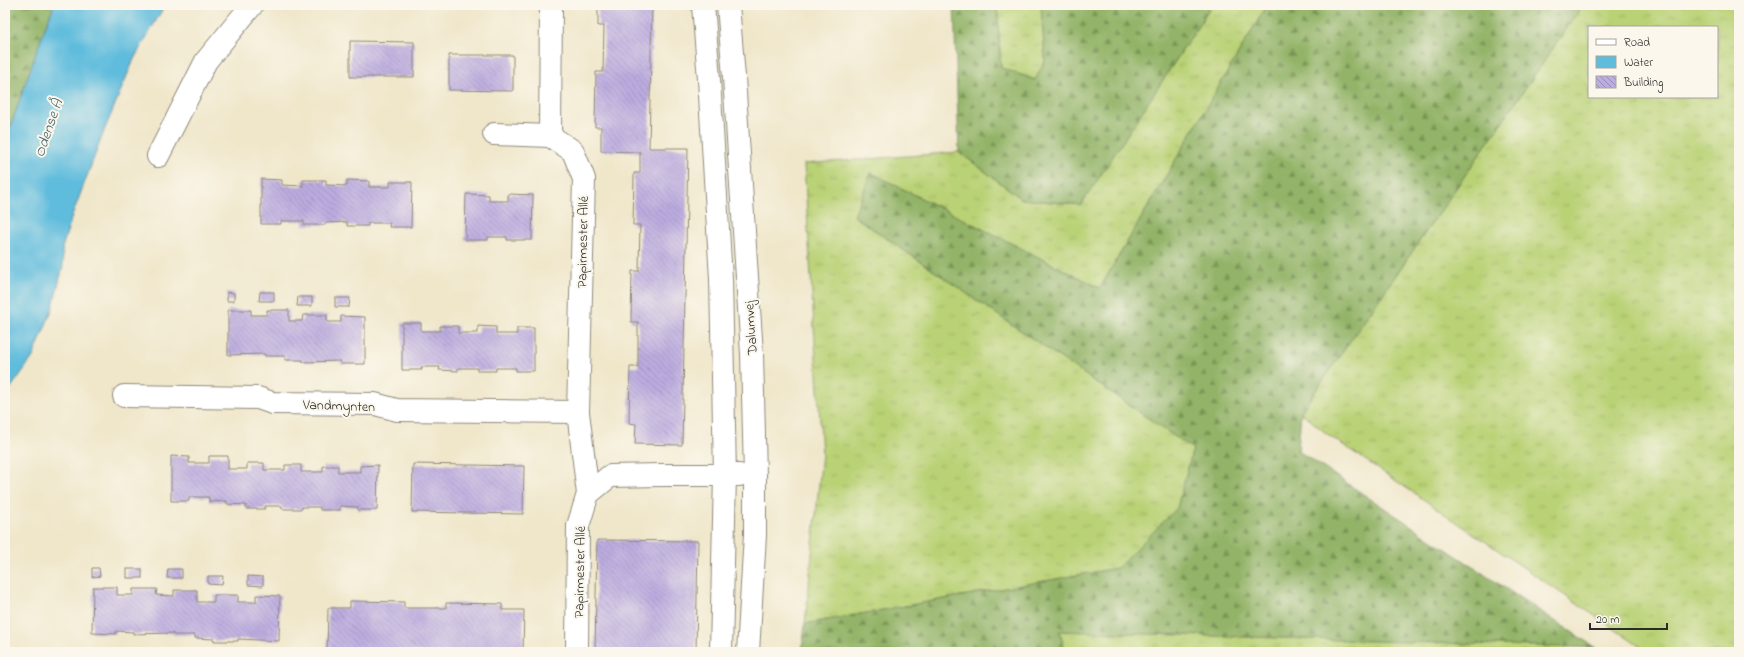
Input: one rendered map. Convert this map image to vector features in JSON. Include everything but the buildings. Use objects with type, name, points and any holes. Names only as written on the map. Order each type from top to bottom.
[{"type":"street","points":[[158,156],[206,61],[252,5]]},
{"type":"street","points":[[494,134],[550,136],[551,5]]},
{"type":"street","name":"Dalumvej","points":[[703,5],[722,279],[725,475],[721,652]]},
{"type":"street","name":"Dalumvej","points":[[728,5],[752,354],[755,535],[748,652]]},
{"type":"street","name":"Papirmester Allé","points":[[550,136],[573,151],[584,178],[578,412],[588,494],[578,526],[577,652]]},
{"type":"street","name":"Vandmynten","points":[[124,396],[258,398],[272,403],[375,404],[398,410],[578,412]]},
{"type":"street","points":[[588,494],[610,476],[755,476]]},
{"type":"green space","points":[[5,5],[54,5],[5,143]]},
{"type":"green space","points":[[954,5],[997,5],[1001,68],[1035,80],[1045,60],[1041,5],[1212,5],[1081,205],[1022,199],[959,152]]},
{"type":"green space","points":[[997,5],[1041,5],[1045,60],[1036,80],[1001,68]]},
{"type":"green space","points":[[1212,5],[1267,5],[1100,288],[871,173],[854,216],[1193,449],[1177,508],[1117,568],[805,624],[822,454],[804,164],[959,152],[1022,199],[1081,205]]},
{"type":"green space","points":[[1267,5],[1583,5],[1301,412],[1298,451],[1596,648],[1059,631],[1066,652],[802,652],[805,624],[1117,568],[1177,508],[1193,449],[854,216],[871,173],[1100,288]]},
{"type":"green space","points":[[1583,5],[1739,5],[1739,652],[1648,652],[1327,434],[1301,412]]},
{"type":"green space","points":[[1059,631],[1563,647],[1571,652],[1066,652]]},
{"type":"water","name":"Odense Å","points":[[54,5],[165,5],[134,59],[104,131],[72,216],[62,248],[63,266],[52,310],[33,357],[5,396],[5,143]]}]
